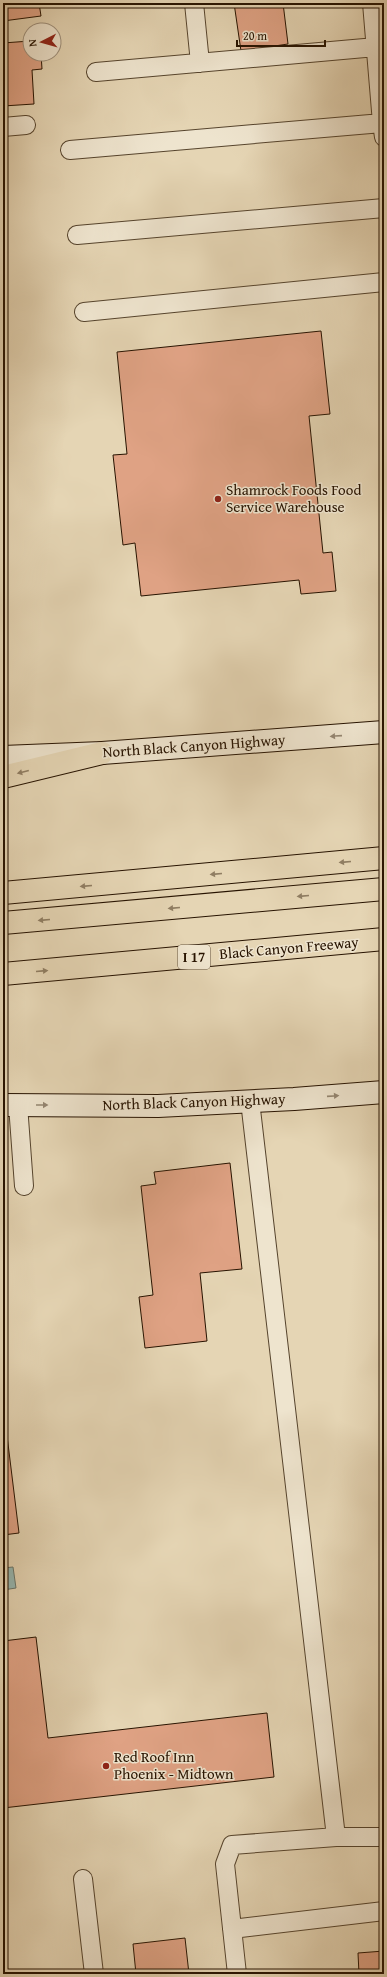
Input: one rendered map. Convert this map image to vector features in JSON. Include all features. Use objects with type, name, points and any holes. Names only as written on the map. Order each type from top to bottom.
[{"type":"highway","points":[[3,777],[102,753]]},
{"type":"highway","points":[[3,893],[384,858]]},
{"type":"highway","points":[[3,923],[384,889]]},
{"type":"highway","name":"Black Canyon Freeway","points":[[3,974],[384,939]]},
{"type":"main road","name":"North Black Canyon Highway","points":[[3,757],[102,753],[384,732]]},
{"type":"main road","name":"North Black Canyon Highway","points":[[10,1105],[158,1106],[384,1092]]},
{"type":"lane","points":[[194,3],[200,63]]},
{"type":"lane","points":[[70,150],[383,130],[372,3]]},
{"type":"lane","points":[[96,72],[376,47]]},
{"type":"lane","points":[[3,127],[26,125]]},
{"type":"lane","points":[[77,235],[384,208]]},
{"type":"lane","points":[[84,312],[384,282]]},
{"type":"lane","points":[[250,1101],[336,1837]]},
{"type":"lane","points":[[10,1105],[24,1186]]},
{"type":"lane","points":[[237,1974],[225,1864],[232,1845],[336,1837],[384,1837]]},
{"type":"lane","points":[[82,1879],[94,1974]]},
{"type":"lane","points":[[232,1929],[384,1911]]},
{"type":"water","points":[[13,1567],[16,1588],[3,1590],[3,1568]]},
{"type":"building","points":[[3,3],[39,3],[41,16],[3,21]]},
{"type":"building","points":[[234,3],[283,3],[288,44],[241,51]]},
{"type":"building","points":[[22,42],[22,62],[42,62],[42,69],[32,70],[34,104],[3,106],[3,43]]},
{"type":"building","name":"Shamrock Foods Food Service Warehouse","points":[[321,331],[330,414],[309,416],[323,553],[332,552],[336,591],[301,594],[299,580],[141,596],[135,543],[123,545],[113,455],[127,454],[117,352]]},
{"type":"building","points":[[230,1163],[242,1269],[200,1273],[207,1341],[145,1348],[139,1297],[153,1295],[141,1186],[156,1184],[154,1172]]},
{"type":"building","points":[[3,1403],[19,1533],[3,1535]]},
{"type":"building","points":[[36,1637],[48,1738],[267,1713],[274,1777],[3,1808],[3,1641]]},
{"type":"building","points":[[185,1938],[189,1974],[136,1974],[133,1944]]},
{"type":"building","points":[[384,1951],[384,1974],[359,1974],[358,1953]]},
{"type":"place","name":"Shamrock Foods Food Service Warehouse","points":[[218,499]]},
{"type":"place","name":"Red Roof Inn Phoenix - Midtown","points":[[106,1766]]}]
